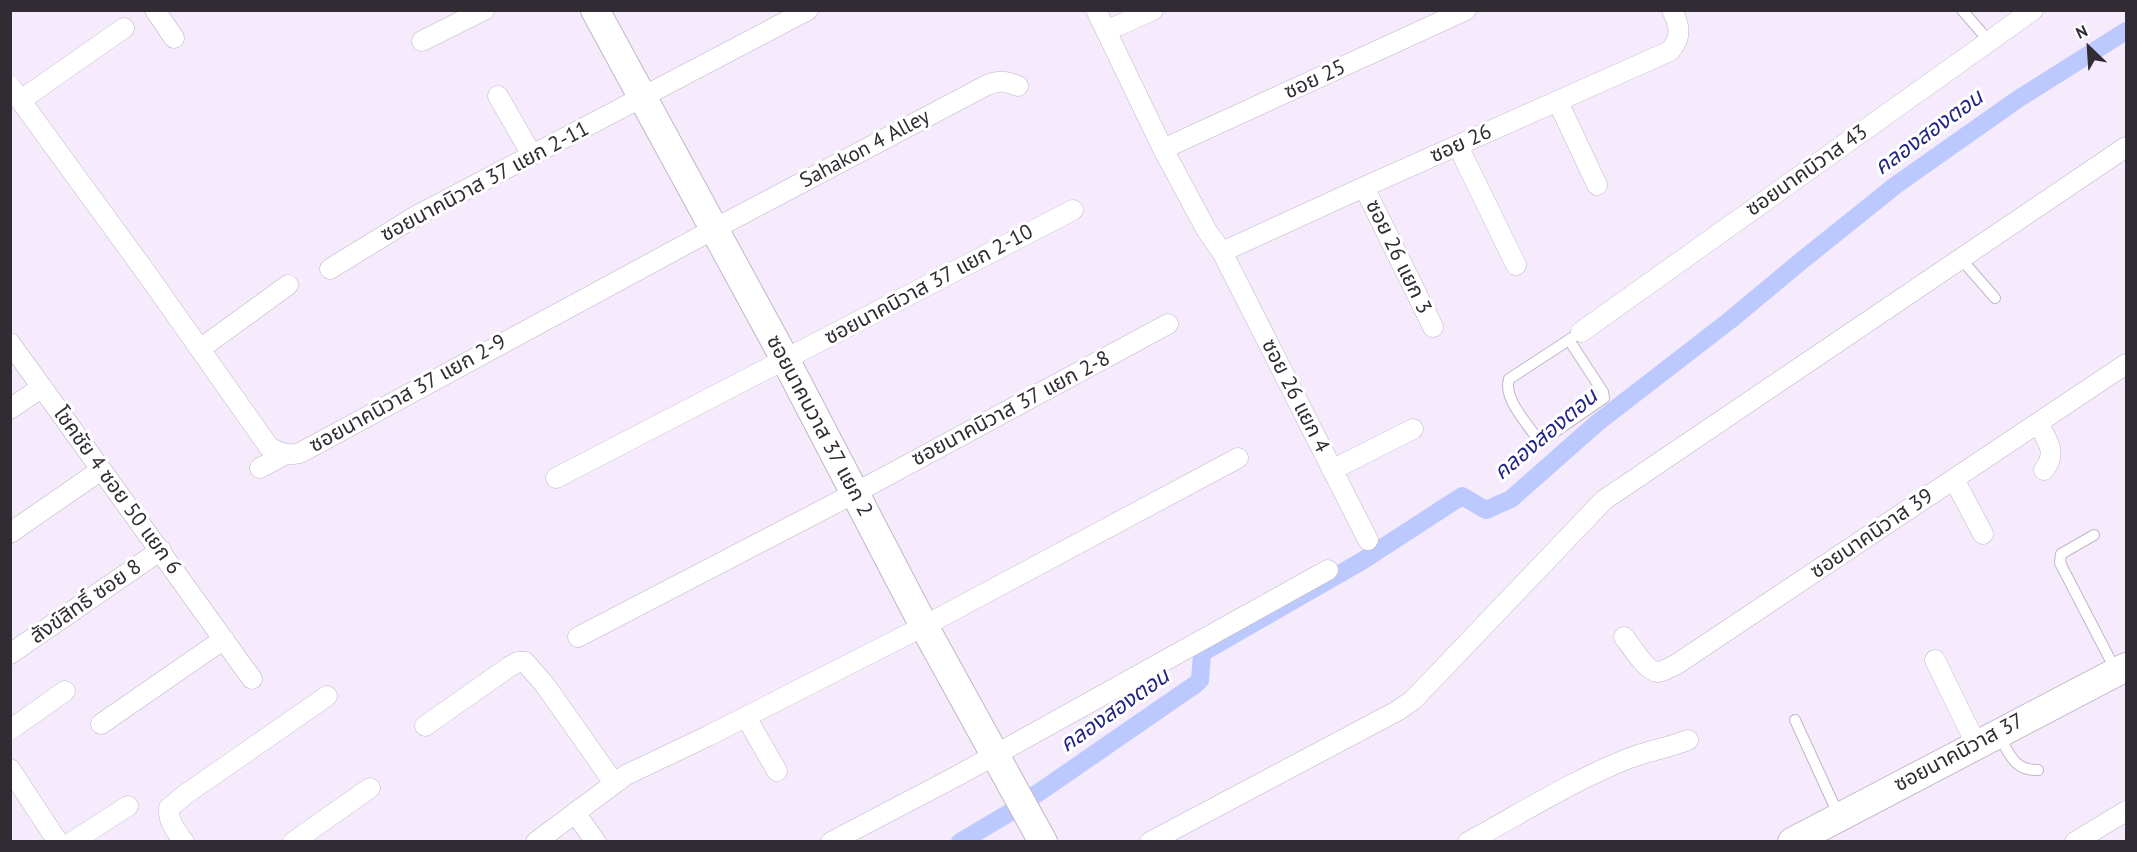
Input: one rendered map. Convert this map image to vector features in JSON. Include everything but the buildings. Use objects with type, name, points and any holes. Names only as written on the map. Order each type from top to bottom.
[{"type":"street","points":[[155,10],[174,38]]},
{"type":"street","points":[[423,41],[484,10]]},
{"type":"street","name":"ซอยนาคนวาส 37 แยก 2","points":[[595,10],[786,361],[924,626],[1043,842]]},
{"type":"street","points":[[642,98],[808,10]]},
{"type":"street","name":"ซอย 26 แยก 4","points":[[1096,10],[1163,149],[1207,231],[1222,252],[1368,540]]},
{"type":"street","points":[[1106,32],[1153,10]]},
{"type":"street","name":"ซอย 25","points":[[1163,149],[1466,10]]},
{"type":"street","name":"ซอยนาคนิวาส 43","points":[[1575,336],[2033,10]]},
{"type":"street","name":"ซอย 26","points":[[1222,252],[1670,51],[1676,45],[1679,37],[1675,16]]},
{"type":"street","points":[[16,93],[124,27]]},
{"type":"street","name":"Sahakon 4 Alley","points":[[714,229],[987,85],[1007,81],[1018,86]]},
{"type":"street","name":"ซอยนาคนิวาส 37 แยก 2-9","points":[[16,93],[269,447],[284,455],[300,453],[714,229]]},
{"type":"street","points":[[498,96],[532,156]]},
{"type":"street","name":"ซอยนาคนิวาส 37 แยก 2-11","points":[[330,269],[416,216],[642,98]]},
{"type":"street","points":[[1558,102],[1596,185]]},
{"type":"street","points":[[1458,146],[1516,265]]},
{"type":"street","points":[[1149,842],[1397,711],[1413,700],[1604,500],[2127,147]]},
{"type":"street","name":"ซอย 26 แยก 3","points":[[1364,187],[1432,327]]},
{"type":"street","name":"ซอยนาคนิวาส 37 แยก 2-10","points":[[556,478],[786,361],[1073,210]]},
{"type":"street","points":[[201,349],[288,285]]},
{"type":"street","name":"ซอยนาคนิวาส 37 แยก 2-8","points":[[578,637],[855,493],[1168,324]]},
{"type":"street","name":"โชคชัย 4 ซอย 50 แยก 6","points":[[10,343],[252,679]]},
{"type":"street","name":"ซอยนาคนิวาส 39","points":[[1624,637],[1648,668],[1661,672],[1677,664],[2127,364]]},
{"type":"street","points":[[10,409],[42,387]]},
{"type":"street","points":[[2038,423],[2052,454],[2051,461],[2044,470]]},
{"type":"street","points":[[1332,470],[1413,429]]},
{"type":"street","points":[[260,468],[284,455]]},
{"type":"street","points":[[536,842],[620,779],[924,626],[1238,458]]},
{"type":"street","points":[[10,533],[101,470]]},
{"type":"street","points":[[1954,479],[1983,534]]},
{"type":"street","name":"สังข์สิทธิ์ ซอย 8","points":[[10,654],[161,550]]},
{"type":"street","points":[[831,842],[1328,570]]},
{"type":"street","points":[[101,724],[224,639]]},
{"type":"street","points":[[1935,660],[1986,739]]},
{"type":"street","points":[[425,726],[509,667],[518,662],[525,662],[620,779]]},
{"type":"street","name":"ซอยนาคนิวาส 37","points":[[1791,842],[2121,669]]},
{"type":"street","points":[[10,730],[64,691]]},
{"type":"street","points":[[184,842],[167,833],[169,808],[327,696]]},
{"type":"street","points":[[746,717],[777,771]]},
{"type":"street","points":[[1468,842],[1600,770],[1642,753],[1688,740]]},
{"type":"street","points":[[10,769],[58,842]]},
{"type":"street","points":[[293,842],[370,788]]},
{"type":"street","points":[[72,842],[128,806]]},
{"type":"street","points":[[2075,842],[2127,811]]},
{"type":"street","points":[[575,813],[596,842]]},
{"type":"lane","points":[[1962,10],[1989,41]]},
{"type":"lane","points":[[1961,259],[1995,298]]},
{"type":"lane","points":[[1575,336],[1603,392],[1604,399],[1549,436],[1536,437],[1509,395],[1507,386],[1509,379],[1575,336]]},
{"type":"lane","points":[[2094,535],[2061,554],[2060,562],[2121,669]]},
{"type":"lane","points":[[1795,720],[1839,816]]},
{"type":"lane","points":[[1986,739],[2019,766],[2026,770],[2038,770]]},
{"type":"waterway","name":"คลองสองตอน","points":[[960,842],[1009,813],[1196,684],[1200,680],[1202,654],[1207,650],[1362,561],[1462,496],[1486,510],[1511,499],[1597,423],[1729,321],[1896,185],[2018,99],[2126,31]]}]
